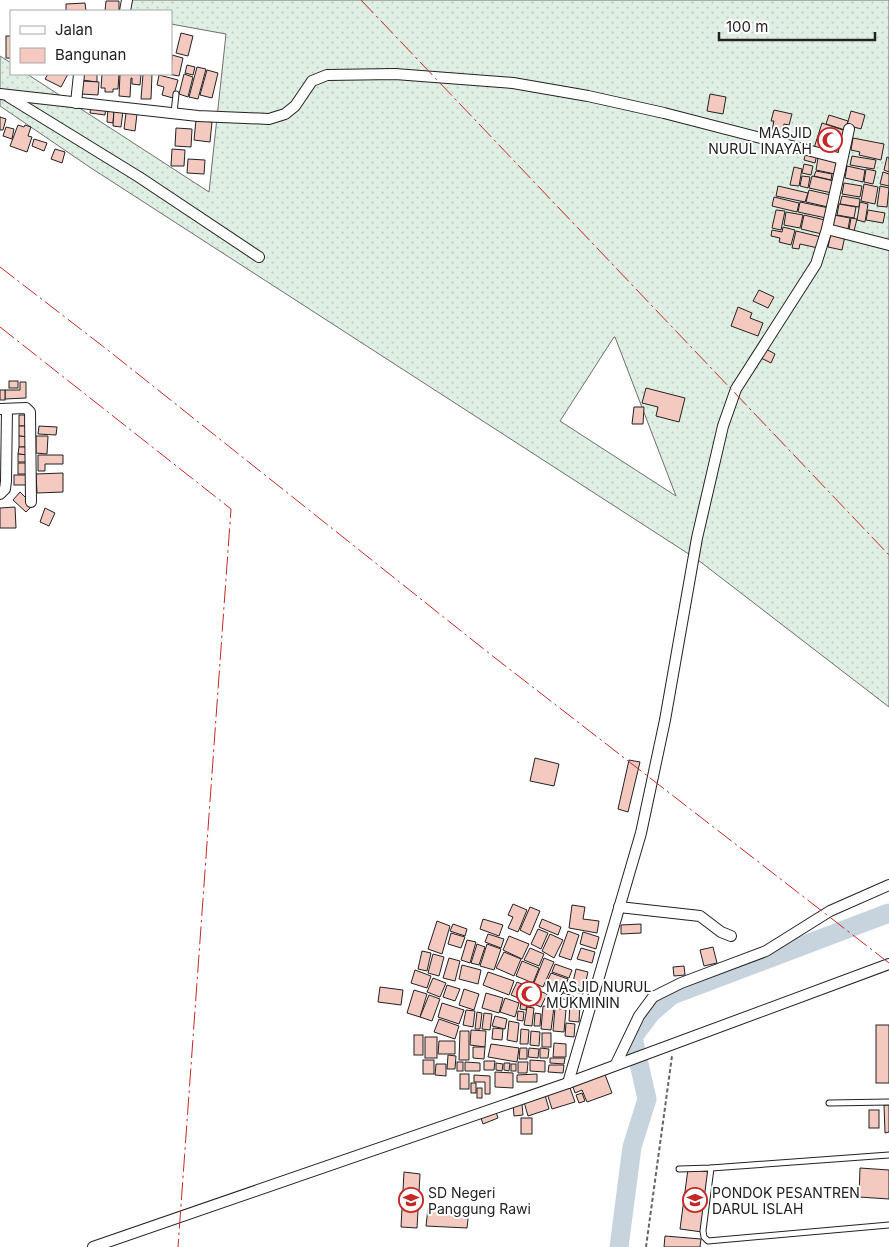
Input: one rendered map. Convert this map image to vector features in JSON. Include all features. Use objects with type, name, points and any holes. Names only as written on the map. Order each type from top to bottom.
[{"type":"street","points":[[2,93],[76,103],[229,119],[269,119],[285,114],[295,106],[312,81],[327,75],[395,74],[513,83],[588,96],[761,137],[842,159]]},
{"type":"street","points":[[76,103],[79,75]]},
{"type":"street","points":[[2,93],[139,177],[259,257]]},
{"type":"street","points":[[568,1083],[641,833],[665,720],[697,538],[723,426],[736,390],[816,264],[827,229],[849,129]]},
{"type":"street","points":[[827,229],[889,245]]},
{"type":"street","points":[[0,494],[5,489],[4,409],[26,408],[30,412],[31,502]]},
{"type":"street","points":[[620,1063],[639,1016],[653,997],[680,983],[766,951],[830,911],[889,885]]},
{"type":"street","points":[[619,907],[700,916],[721,932],[731,936]]},
{"type":"street","points":[[93,1247],[568,1083],[889,964]]},
{"type":"lane","points":[[174,113],[176,94]]},
{"type":"lane","points":[[564,996],[590,1006]]},
{"type":"lane","points":[[829,1103],[889,1102]]},
{"type":"lane","points":[[679,1168],[711,1168],[889,1156]]},
{"type":"lane","points":[[711,1168],[703,1231],[704,1238],[708,1241],[889,1224]]},
{"type":"path","points":[[646,1247],[674,1044]]},
{"type":"green space","points":[[129,0],[889,0],[889,707],[698,560],[91,168],[0,106],[0,56],[10,62],[10,75],[29,75],[209,192],[226,34],[172,24],[172,10],[127,10]],"holes":[[[614,337],[615,337],[676,496],[560,421]]]},
{"type":"building","points":[[106,1],[119,1],[119,10],[105,10]]},
{"type":"building","points":[[85,3],[86,10],[66,10],[66,4]]},
{"type":"building","points":[[181,33],[193,36],[188,56],[176,53]]},
{"type":"building","points":[[6,36],[10,36],[10,58],[6,58]]},
{"type":"building","points":[[172,55],[183,58],[179,76],[172,75]]},
{"type":"building","points":[[187,65],[195,67],[193,75],[185,73]]},
{"type":"building","points":[[197,67],[206,69],[198,99],[189,97]]},
{"type":"building","points":[[207,70],[218,73],[212,98],[200,95]]},
{"type":"building","points":[[184,74],[193,77],[188,97],[179,94]]},
{"type":"building","points":[[47,75],[67,75],[61,87],[45,79]]},
{"type":"building","points":[[82,75],[97,75],[97,82],[82,80]]},
{"type":"building","points":[[102,75],[119,75],[118,89],[113,89],[113,92],[105,92],[105,88],[101,88]]},
{"type":"building","points":[[120,75],[141,75],[140,85],[132,84],[131,78],[130,97],[119,96]]},
{"type":"building","points":[[143,75],[152,75],[151,99],[141,99]]},
{"type":"building","points":[[159,75],[178,80],[173,98],[162,95],[164,87],[157,85]]},
{"type":"building","points":[[82,81],[99,82],[98,95],[81,94]]},
{"type":"building","points":[[710,94],[726,97],[723,114],[707,111]]},
{"type":"building","points":[[91,104],[106,106],[105,115],[90,113]]},
{"type":"building","points":[[108,108],[114,109],[113,123],[107,122]]},
{"type":"building","points":[[114,110],[123,111],[121,127],[113,126]]},
{"type":"building","points":[[774,110],[792,114],[789,125],[784,124],[781,133],[772,130],[774,121],[771,121]]},
{"type":"building","points":[[851,111],[865,115],[861,129],[847,125]]},
{"type":"building","points":[[126,113],[137,114],[135,131],[124,129]]},
{"type":"building","points":[[829,115],[848,121],[845,130],[826,124]]},
{"type":"building","points":[[0,117],[6,119],[3,130],[0,130]]},
{"type":"building","points":[[196,120],[212,122],[210,142],[194,140]]},
{"type":"building","name":"MASJID NURUL INAYAH","points":[[822,123],[846,131],[838,156],[814,148]]},
{"type":"building","points":[[18,125],[31,127],[28,136],[32,137],[27,152],[10,146]]},
{"type":"building","points":[[6,127],[14,129],[12,139],[3,136]]},
{"type":"building","points":[[176,128],[192,129],[191,147],[175,146]]},
{"type":"building","points":[[853,138],[884,144],[881,160],[859,155],[860,152],[851,150]]},
{"type":"building","points":[[34,139],[47,143],[44,151],[32,146]]},
{"type":"building","points":[[55,149],[65,152],[62,163],[51,159]]},
{"type":"building","points":[[172,149],[185,150],[184,166],[171,166]]},
{"type":"building","points":[[806,152],[817,154],[815,163],[804,160]]},
{"type":"building","points":[[852,156],[876,160],[874,169],[850,165]]},
{"type":"building","points":[[887,157],[889,158],[889,172],[884,170]]},
{"type":"building","points":[[818,158],[838,162],[835,174],[816,170]]},
{"type":"building","points":[[188,159],[205,160],[204,174],[187,173]]},
{"type":"building","points":[[804,164],[813,166],[811,175],[802,173]]},
{"type":"building","points":[[847,166],[865,170],[863,182],[845,178]]},
{"type":"building","points":[[794,167],[802,169],[799,186],[790,185]]},
{"type":"building","points":[[866,169],[876,171],[873,184],[864,182]]},
{"type":"building","points":[[816,171],[832,174],[831,180],[814,176]]},
{"type":"building","points":[[883,172],[889,174],[889,186],[880,184]]},
{"type":"building","points":[[802,176],[810,177],[808,188],[800,186]]},
{"type":"building","points":[[812,176],[834,181],[832,193],[809,188]]},
{"type":"building","points":[[844,183],[862,186],[860,197],[842,194]]},
{"type":"building","points":[[864,184],[878,187],[875,204],[861,201]]},
{"type":"building","points":[[778,186],[808,193],[805,202],[776,196]]},
{"type":"building","points":[[880,186],[889,188],[887,207],[877,206]]},
{"type":"building","points":[[809,190],[831,195],[828,207],[806,202]]},
{"type":"building","points":[[842,196],[860,199],[859,207],[840,204]]},
{"type":"building","points":[[774,197],[799,203],[797,212],[772,206]]},
{"type":"building","points":[[800,202],[829,208],[826,218],[798,212]]},
{"type":"building","points":[[860,202],[868,204],[865,222],[857,220]]},
{"type":"building","points":[[839,204],[856,207],[854,218],[837,215]]},
{"type":"building","points":[[776,210],[785,211],[781,230],[772,228]]},
{"type":"building","points":[[868,210],[885,213],[883,223],[866,220]]},
{"type":"building","points":[[786,212],[803,215],[800,228],[784,225]]},
{"type":"building","points":[[804,215],[825,220],[822,234],[801,229]]},
{"type":"building","points":[[834,215],[850,218],[848,229],[832,226]]},
{"type":"building","points":[[851,218],[857,219],[854,231],[849,230]]},
{"type":"building","points":[[783,227],[795,230],[791,245],[779,242],[780,238],[771,236],[772,230],[782,232]]},
{"type":"building","points":[[796,231],[821,237],[818,248],[800,244],[799,249],[792,248]]},
{"type":"building","points":[[831,233],[845,236],[842,250],[828,247]]},
{"type":"building","points":[[759,290],[774,297],[768,308],[753,301]]},
{"type":"building","points":[[738,307],[752,313],[750,318],[763,323],[758,336],[731,326]]},
{"type":"building","points":[[766,349],[775,354],[771,363],[761,358]]},
{"type":"building","points":[[9,381],[18,381],[18,388],[9,388]]},
{"type":"building","points":[[20,382],[26,382],[26,398],[5,399],[5,390],[20,390]]},
{"type":"building","points":[[646,388],[685,398],[679,422],[656,416],[658,407],[642,403]]},
{"type":"building","points":[[0,390],[5,390],[5,400],[0,400]]},
{"type":"building","points":[[634,407],[644,407],[643,424],[632,424]]},
{"type":"building","points":[[19,415],[30,415],[29,426],[19,426]]},
{"type":"building","points":[[19,426],[29,426],[29,437],[19,436]]},
{"type":"building","points":[[39,426],[57,427],[56,435],[38,434]]},
{"type":"building","points":[[19,436],[29,437],[29,447],[19,447]]},
{"type":"building","points":[[36,436],[48,436],[47,454],[36,453]]},
{"type":"building","points":[[19,447],[29,447],[29,455],[18,454]]},
{"type":"building","points":[[18,454],[29,455],[28,462],[18,462]]},
{"type":"building","points":[[38,455],[63,455],[63,464],[45,464],[45,471],[38,471]]},
{"type":"building","points":[[18,463],[29,463],[29,474],[18,474]]},
{"type":"building","points":[[63,473],[63,492],[37,493],[36,474]]},
{"type":"building","points":[[14,475],[28,475],[28,485],[14,485]]},
{"type":"building","points":[[20,492],[33,505],[26,512],[13,500]]},
{"type":"building","points":[[15,507],[16,528],[0,528],[0,508]]},
{"type":"building","points":[[45,508],[55,513],[49,526],[40,522]]},
{"type":"building","points":[[535,758],[559,764],[554,786],[530,781]]},
{"type":"building","points":[[629,760],[640,762],[628,812],[618,809]]},
{"type":"building","points":[[513,904],[527,910],[518,932],[508,928],[513,917],[508,915]]},
{"type":"building","points":[[572,905],[585,907],[583,919],[599,921],[597,933],[569,928]]},
{"type":"building","points":[[530,907],[540,911],[530,935],[520,930]]},
{"type":"building","points":[[483,919],[503,925],[499,936],[480,929]]},
{"type":"building","points":[[542,919],[561,927],[558,935],[539,927]]},
{"type":"building","points":[[437,921],[450,926],[442,954],[428,949]]},
{"type":"building","points":[[453,924],[467,929],[465,936],[450,931]]},
{"type":"building","points":[[641,924],[641,933],[621,934],[621,925]]},
{"type":"building","points":[[538,929],[548,933],[541,949],[531,944]]},
{"type":"building","points":[[568,931],[579,935],[571,960],[559,956]]},
{"type":"building","points":[[583,932],[599,937],[596,949],[580,944]]},
{"type":"building","points":[[451,933],[465,937],[461,948],[448,944]]},
{"type":"building","points":[[488,934],[504,939],[501,948],[485,942]]},
{"type":"building","points":[[550,934],[563,940],[554,958],[542,951]]},
{"type":"building","points":[[509,936],[529,944],[522,959],[503,950]]},
{"type":"building","points":[[467,940],[476,942],[470,963],[461,960]]},
{"type":"building","points":[[477,944],[485,947],[479,965],[471,963]]},
{"type":"building","points":[[487,944],[501,949],[494,970],[480,966]]},
{"type":"building","points":[[713,947],[717,963],[704,966],[700,950]]},
{"type":"building","points":[[530,948],[544,954],[539,966],[524,960]]},
{"type":"building","points":[[581,948],[595,952],[592,963],[577,959]]},
{"type":"building","points":[[422,951],[431,953],[427,971],[418,969]]},
{"type":"building","points":[[504,952],[521,959],[514,976],[496,968]]},
{"type":"building","points":[[433,954],[444,957],[439,976],[428,973]]},
{"type":"building","points":[[449,958],[460,961],[455,981],[443,978]]},
{"type":"building","points":[[544,958],[554,962],[543,987],[534,983]]},
{"type":"building","points":[[522,961],[539,968],[533,983],[516,976]]},
{"type":"building","points":[[555,964],[572,970],[569,978],[552,972]]},
{"type":"building","points":[[462,965],[481,970],[478,984],[459,979]]},
{"type":"building","points":[[684,966],[685,975],[674,976],[673,967]]},
{"type":"building","points":[[576,969],[588,972],[583,994],[571,991]]},
{"type":"building","points":[[415,970],[431,976],[427,988],[411,983]]},
{"type":"building","points":[[488,972],[514,981],[509,995],[483,985]]},
{"type":"building","points":[[551,973],[568,979],[563,993],[545,986]]},
{"type":"building","points":[[433,978],[446,983],[440,997],[427,992]]},
{"type":"building","name":"MASJID NURUL MUKMININ","points":[[517,982],[547,994],[541,1007],[511,995]]},
{"type":"building","points":[[447,985],[460,989],[455,1001],[443,997]]},
{"type":"building","points":[[380,987],[403,990],[401,1005],[378,1002]]},
{"type":"building","points":[[464,989],[479,994],[474,1010],[459,1005]]},
{"type":"building","points":[[414,990],[427,994],[420,1017],[407,1013]]},
{"type":"building","points":[[486,993],[503,998],[499,1013],[482,1008]]},
{"type":"building","points":[[429,995],[440,999],[432,1021],[420,1017]]},
{"type":"building","points":[[505,998],[519,1003],[515,1017],[500,1012]]},
{"type":"building","points":[[521,1002],[527,1003],[526,1010],[520,1009]]},
{"type":"building","points":[[442,1003],[464,1010],[459,1024],[438,1017]]},
{"type":"building","points":[[570,1003],[580,1004],[579,1022],[569,1021]]},
{"type":"building","points":[[543,1006],[554,1007],[551,1030],[541,1029]]},
{"type":"building","points":[[527,1007],[534,1008],[532,1026],[524,1025]]},
{"type":"building","points":[[555,1008],[566,1010],[564,1032],[553,1031]]},
{"type":"building","points":[[466,1010],[475,1011],[473,1027],[463,1025]]},
{"type":"building","points":[[518,1011],[524,1012],[523,1021],[517,1020]]},
{"type":"building","points":[[477,1012],[482,1013],[480,1029],[475,1029]]},
{"type":"building","points":[[484,1013],[492,1014],[490,1030],[482,1029]]},
{"type":"building","points":[[535,1013],[541,1014],[540,1026],[534,1026]]},
{"type":"building","points":[[495,1016],[507,1019],[505,1029],[492,1026]]},
{"type":"building","points":[[439,1019],[459,1026],[455,1039],[434,1032]]},
{"type":"building","points":[[509,1021],[519,1023],[517,1042],[507,1040]]},
{"type":"building","points":[[566,1023],[575,1024],[574,1037],[565,1036]]},
{"type":"building","points":[[876,1025],[889,1025],[889,1083],[876,1083]]},
{"type":"building","points":[[493,1028],[503,1029],[502,1040],[492,1039]]},
{"type":"building","points":[[521,1029],[529,1030],[528,1044],[520,1044]]},
{"type":"building","points":[[471,1030],[486,1031],[485,1047],[470,1045]]},
{"type":"building","points":[[460,1031],[469,1031],[469,1060],[459,1060]]},
{"type":"building","points":[[531,1031],[540,1032],[539,1046],[530,1045]]},
{"type":"building","points":[[542,1033],[551,1033],[551,1047],[542,1047]]},
{"type":"building","points":[[414,1035],[423,1035],[423,1055],[414,1055]]},
{"type":"building","points":[[425,1037],[437,1037],[437,1058],[425,1058]]},
{"type":"building","points":[[439,1041],[455,1041],[455,1054],[438,1054]]},
{"type":"building","points":[[554,1043],[566,1044],[566,1057],[553,1057]]},
{"type":"building","points":[[491,1044],[519,1048],[517,1062],[488,1057]]},
{"type":"building","points":[[473,1047],[485,1047],[484,1059],[473,1058]]},
{"type":"building","points":[[520,1048],[527,1048],[527,1059],[519,1059]]},
{"type":"building","points":[[529,1048],[539,1049],[538,1058],[528,1057]]},
{"type":"building","points":[[540,1048],[549,1049],[548,1058],[540,1058]]},
{"type":"building","points":[[448,1055],[456,1056],[455,1069],[447,1069]]},
{"type":"building","points":[[550,1058],[565,1058],[564,1064],[550,1063]]},
{"type":"building","points":[[423,1060],[434,1060],[434,1074],[423,1074]]},
{"type":"building","points":[[530,1060],[545,1061],[545,1072],[530,1071]]},
{"type":"building","points":[[484,1061],[495,1061],[494,1070],[484,1070]]},
{"type":"building","points":[[457,1062],[463,1062],[463,1071],[457,1071]]},
{"type":"building","points":[[465,1062],[480,1063],[480,1071],[465,1071]]},
{"type":"building","points":[[518,1062],[528,1062],[527,1073],[518,1073]]},
{"type":"building","points":[[496,1063],[503,1064],[502,1071],[496,1070]]},
{"type":"building","points":[[504,1063],[510,1063],[509,1071],[504,1070]]},
{"type":"building","points":[[436,1064],[446,1064],[446,1076],[435,1075]]},
{"type":"building","points":[[511,1064],[516,1064],[516,1071],[511,1071]]},
{"type":"building","points":[[549,1065],[564,1065],[563,1073],[548,1072]]},
{"type":"building","points":[[495,1072],[513,1073],[513,1088],[495,1087]]},
{"type":"building","points":[[604,1072],[612,1093],[587,1102],[582,1090],[575,1093],[572,1084]]},
{"type":"building","points":[[460,1074],[469,1074],[469,1089],[460,1089]]},
{"type":"building","points":[[537,1074],[537,1082],[517,1082],[517,1075]]},
{"type":"building","points":[[474,1075],[490,1076],[490,1094],[485,1094],[485,1082],[474,1082]]},
{"type":"building","points":[[471,1083],[476,1083],[476,1093],[471,1093]]},
{"type":"building","points":[[569,1085],[575,1102],[552,1109],[547,1093]]},
{"type":"building","points":[[477,1088],[482,1088],[482,1098],[477,1098]]},
{"type":"building","points":[[582,1093],[585,1101],[579,1103],[576,1095]]},
{"type":"building","points":[[545,1095],[549,1109],[528,1116],[524,1102]]},
{"type":"building","points":[[513,1104],[522,1104],[523,1115],[514,1116]]},
{"type":"building","points":[[884,1105],[889,1105],[889,1132],[885,1133]]},
{"type":"building","points":[[495,1109],[498,1118],[483,1124],[480,1115]]},
{"type":"building","points":[[869,1110],[879,1110],[879,1128],[869,1128]]},
{"type":"building","points":[[521,1118],[532,1118],[532,1134],[521,1134]]},
{"type":"building","name":"PONDOK PESANTREN DARUL ISLAH","points":[[860,1168],[889,1170],[889,1199],[859,1197]]},
{"type":"building","name":"PONDOK PESANTREN DARUL ISLAH","points":[[688,1169],[710,1172],[702,1232],[680,1229]]},
{"type":"building","name":"SD Negeri Panggung Rawi","points":[[404,1172],[420,1174],[417,1228],[401,1227]]},
{"type":"building","name":"SD Negeri Panggung Rawi","points":[[428,1208],[469,1210],[467,1228],[426,1226]]},
{"type":"building","name":"PONDOK PESANTREN DARUL ISLAH","points":[[665,1236],[701,1239],[700,1247],[664,1247]]},
{"type":"waterway","points":[[619,1247],[632,1147],[647,1099],[633,1037],[651,1013],[672,995],[889,913]]},
{"type":"power","points":[[361,0],[889,555]]},
{"type":"power","points":[[0,267],[109,351],[490,654],[889,963]]},
{"type":"power","points":[[0,327],[231,509],[178,1247]]},
{"type":"place","name":"MASJID NURUL INAYAH","points":[[830,140]]},
{"type":"place","name":"MASJID NURUL MUKMININ","points":[[529,994]]},
{"type":"place","name":"SD Negeri Panggung Rawi","points":[[411,1200]]},
{"type":"place","name":"PONDOK PESANTREN DARUL ISLAH","points":[[695,1200]]}]
